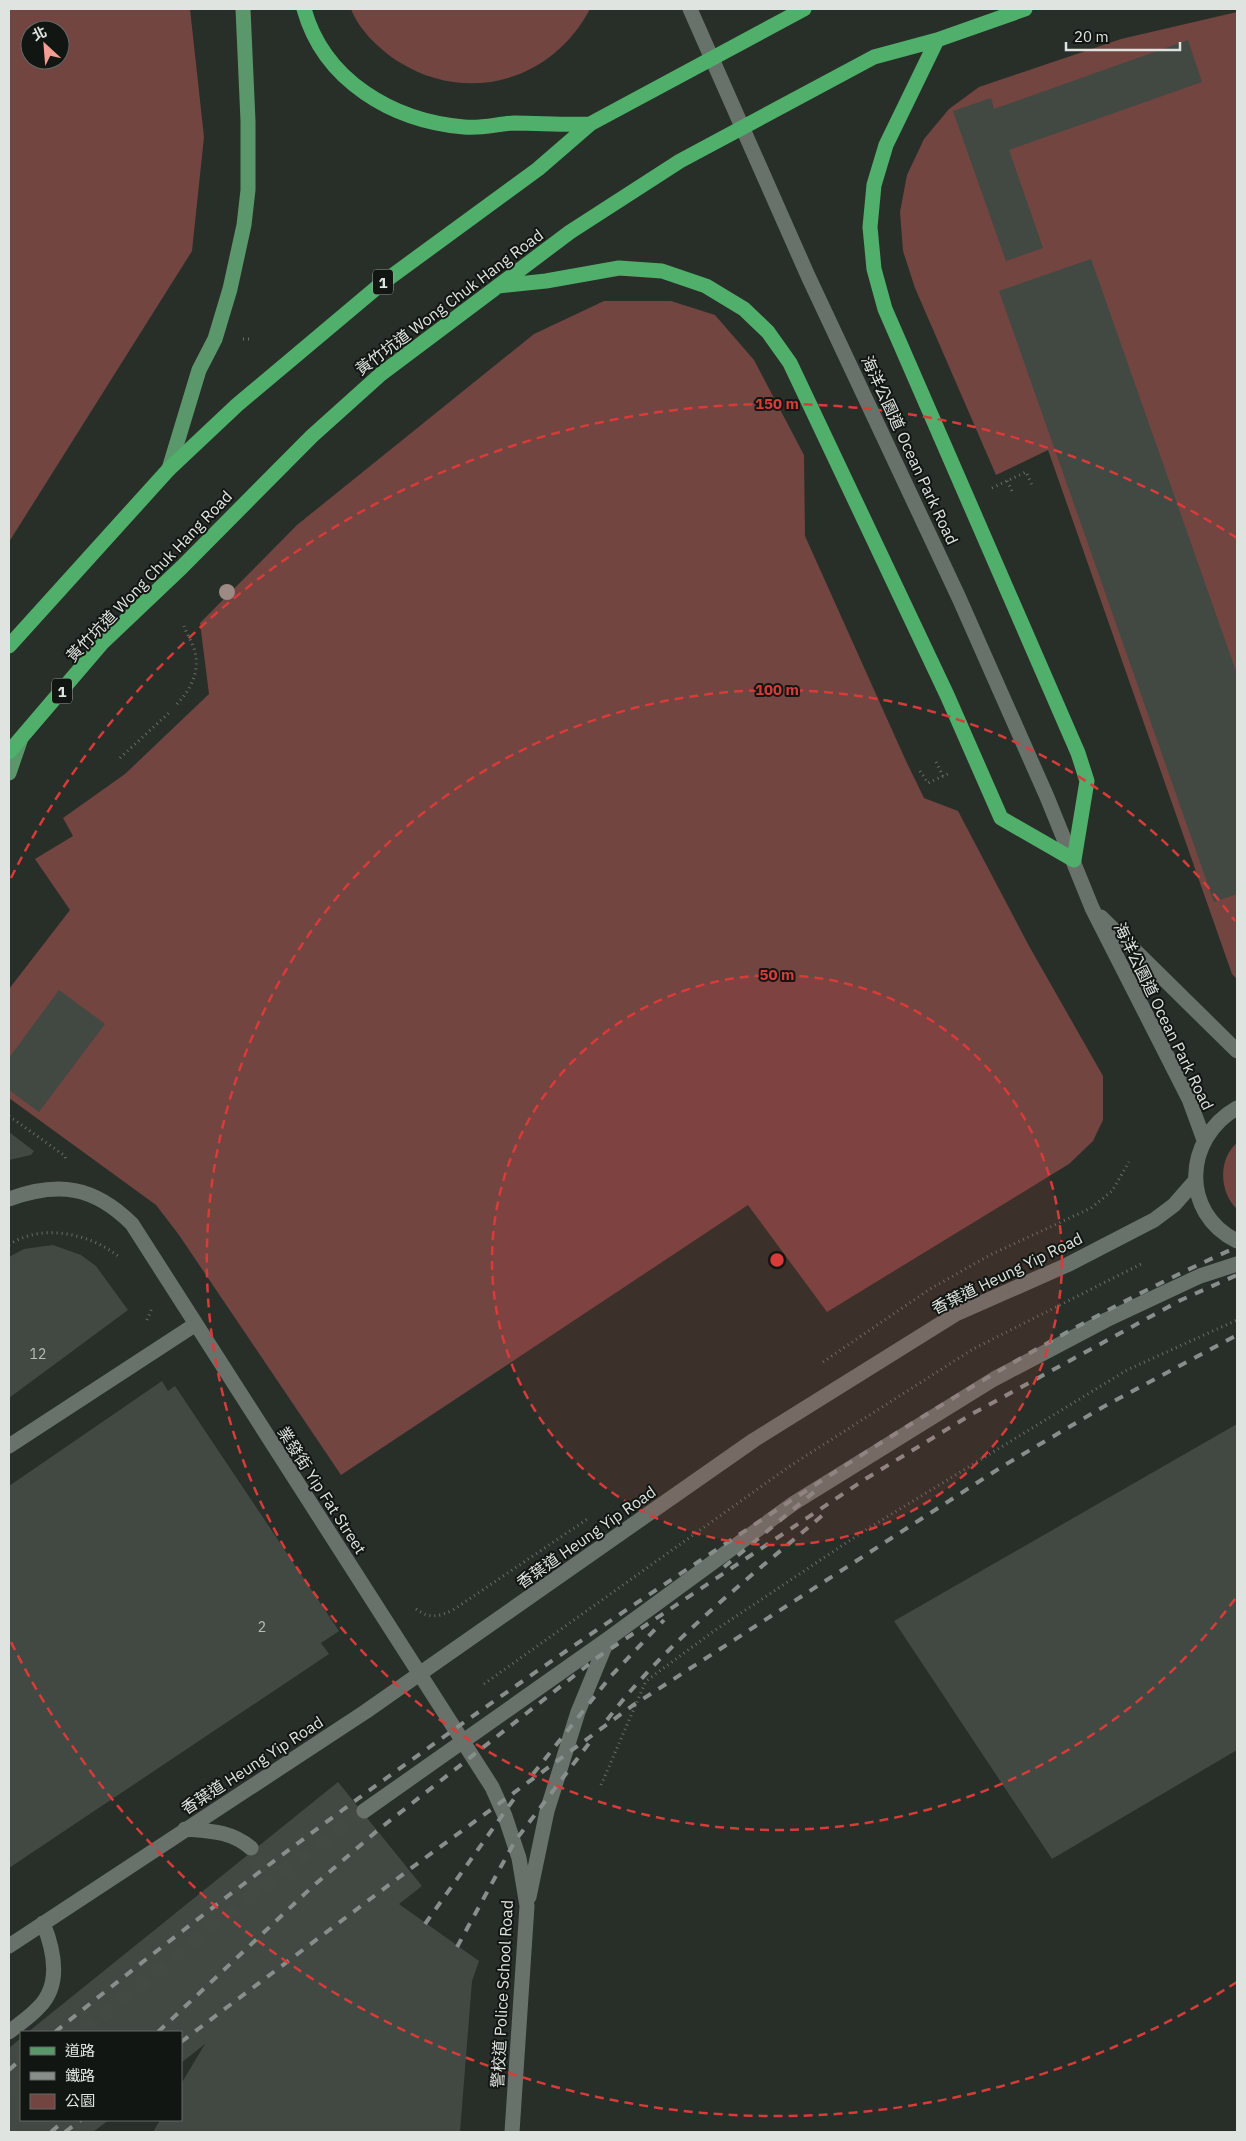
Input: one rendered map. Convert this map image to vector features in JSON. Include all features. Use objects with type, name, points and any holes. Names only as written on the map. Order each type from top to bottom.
[{"type":"highway","points":[[304,9],[324,53],[340,73],[363,94],[396,109],[430,121],[464,127],[513,123],[590,124]]},
{"type":"highway","name":"1","points":[[9,646],[169,469],[237,405],[307,344],[459,224],[538,169],[590,124],[804,9]]},
{"type":"highway","name":"黃竹坑道 Wong Chuk Hang Road","points":[[20,741],[103,642],[182,567],[312,436],[381,374],[570,232],[680,161],[874,57],[937,40],[1025,9]]},
{"type":"highway","points":[[498,286],[546,281],[618,268],[662,271],[706,286],[744,309],[768,332],[790,364],[947,695],[1002,818],[1074,860],[1087,780],[1078,753],[885,309],[874,269],[870,227],[874,185],[886,145],[937,40]]},
{"type":"highway","name":"1","points":[[9,752],[20,741]]},
{"type":"main road","points":[[169,469],[199,370],[215,339],[230,289],[244,226],[248,190],[248,122],[243,9]]},
{"type":"main road","name":"黃竹坑道 Wong Chuk Hang Road","points":[[9,774],[20,741]]},
{"type":"street","name":"海洋公園道 Ocean Park Road","points":[[690,9],[808,276],[959,598],[1074,860],[1092,908],[1189,1099],[1204,1140]]},
{"type":"street","name":"海洋公園道 Ocean Park Road","points":[[1092,908],[1237,1051]]},
{"type":"street","name":"海洋公園道 Ocean Park Road","points":[[1237,1108],[1217,1122],[1204,1140],[1196,1160],[1195,1181],[1200,1202],[1211,1221],[1226,1236],[1237,1241]]},
{"type":"street","name":"香葉道 Heung Yip Road","points":[[9,1946],[420,1674],[754,1440],[956,1314],[1067,1265],[1154,1220],[1174,1205],[1195,1181]]},
{"type":"street","name":"業發街 Yip Fat Street","points":[[9,1199],[28,1192],[53,1188],[76,1190],[97,1196],[116,1208],[132,1224],[420,1674]]},
{"type":"street","points":[[364,1811],[463,1739],[608,1639],[794,1503],[994,1379],[1106,1320],[1200,1276],[1237,1264]]},
{"type":"street","points":[[9,1446],[196,1324]]},
{"type":"street","points":[[527,1906],[547,1811],[578,1712],[608,1639]]},
{"type":"street","name":"警校道 Police School Road","points":[[420,1674],[492,1787],[505,1816],[519,1858],[527,1906],[512,2132]]},
{"type":"street","points":[[185,1829],[220,1831],[241,1840],[251,1848]]},
{"type":"street","points":[[9,2032],[40,2007],[50,1992],[54,1974],[54,1955],[43,1923]]},
{"type":"path","points":[[967,498],[1026,472],[1032,485]]},
{"type":"path","points":[[1007,481],[1013,493]]},
{"type":"path","points":[[177,704],[188,692],[196,673],[195,652],[184,626]]},
{"type":"path","points":[[120,758],[171,711]]},
{"type":"path","points":[[920,771],[928,783],[976,761]]},
{"type":"path","points":[[936,762],[943,776]]},
{"type":"path","points":[[9,1116],[65,1156]]},
{"type":"path","points":[[9,1245],[18,1239],[34,1235],[53,1233],[70,1235],[95,1241],[124,1261]]},
{"type":"path","points":[[146,1322],[150,1317],[153,1306]]},
{"type":"path","points":[[601,1785],[646,1681],[707,1636],[864,1531],[1127,1370],[1237,1320]]},
{"type":"path","points":[[484,1684],[516,1661]]},
{"type":"green space","points":[[9,9],[190,9],[204,137],[192,251],[9,542]]},
{"type":"green space","points":[[351,9],[590,9],[574,34],[554,54],[531,69],[506,79],[480,83],[453,82],[425,75],[399,62],[371,39],[359,24]]},
{"type":"green space","points":[[1237,12],[1237,979],[1232,974],[1048,450],[996,475],[915,288],[903,251],[900,212],[907,175],[924,139],[949,109],[979,87],[1121,39]]},
{"type":"green space","points":[[604,301],[671,301],[715,315],[754,360],[804,455],[805,536],[906,761],[924,798],[958,811],[1029,946],[1103,1076],[1103,1120],[1093,1141],[1069,1164],[827,1312],[748,1205],[341,1475],[179,1235],[156,1205],[9,1098],[9,989],[70,910],[35,859],[73,836],[63,818],[125,774],[209,694],[200,623],[297,525],[534,334]]},
{"type":"green space","points":[[1237,1143],[1237,1209],[1227,1194],[1223,1176],[1226,1157]]},
{"type":"building","points":[[1188,40],[1202,82],[1009,150],[1043,248],[1006,261],[953,111],[991,98],[994,109]]},
{"type":"building","points":[[1091,259],[1237,674],[1237,894],[1214,902],[999,291]]},
{"type":"building","points":[[59,990],[105,1024],[39,1112],[9,1090],[9,1058]]},
{"type":"building","points":[[9,1132],[34,1151],[31,1155],[9,1160]]},
{"type":"building","points":[[53,1245],[81,1255],[96,1266],[128,1310],[9,1398],[9,1257],[24,1249]]},
{"type":"building","points":[[162,1381],[168,1391],[175,1386],[339,1631],[321,1643],[329,1654],[9,1868],[9,1486]]},
{"type":"building","points":[[1237,1424],[1237,1750],[1052,1859],[894,1621]]},
{"type":"building","points":[[338,1782],[422,1886],[399,1904],[479,1961],[472,1981],[460,2132],[153,2132],[159,2121],[182,2121],[182,2082],[205,2044],[182,2062],[182,2031],[29,2031]]},
{"type":"building","points":[[20,2039],[20,2121],[108,2121],[93,2132],[9,2132],[9,2048]]},
{"type":"tunnel","points":[[83,2031],[247,1899],[364,1811]]},
{"type":"tunnel","points":[[251,1848],[259,1866],[259,1876],[251,1894]]},
{"type":"tunnel","points":[[9,2093],[20,2083]]},
{"type":"railway","points":[[56,2031],[215,1906],[378,1784],[544,1666],[713,1552],[904,1428],[1034,1350],[1168,1279],[1237,1247]]},
{"type":"railway","points":[[159,2031],[312,1887],[378,1830],[598,1657],[867,1478],[972,1414],[1181,1300],[1237,1275]]},
{"type":"railway","points":[[182,2041],[410,1869],[632,1706],[1003,1466],[1103,1407],[1237,1335]]},
{"type":"railway","points":[[724,1567],[814,1492]]},
{"type":"railway","points":[[607,1720],[656,1663],[682,1637],[824,1514]]},
{"type":"railway","points":[[533,1774],[611,1676],[664,1620]]},
{"type":"railway","points":[[457,1947],[515,1841],[590,1742]]},
{"type":"railway","points":[[425,1924],[516,1796]]},
{"type":"railway","points":[[9,2070],[20,2060]]},
{"type":"railway","points":[[51,2132],[64,2121]]},
{"type":"railway","points":[[65,2132],[80,2121]]}]
